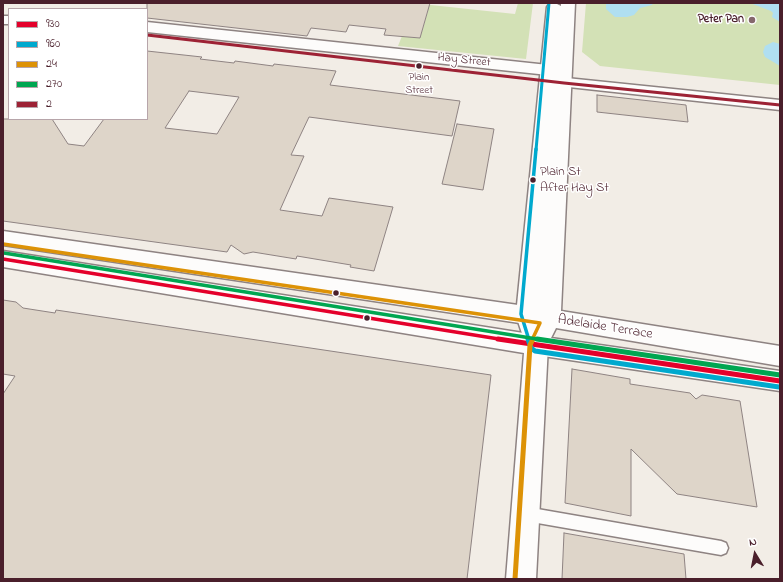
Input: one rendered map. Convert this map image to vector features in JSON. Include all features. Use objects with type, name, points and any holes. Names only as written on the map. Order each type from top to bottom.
[{"type":"main road","points":[[521,579],[536,345],[556,76],[555,3]]},
{"type":"main road","points":[[556,76],[568,3]]},
{"type":"main road","name":"Hay Street","points":[[148,27],[556,76],[780,105]]},
{"type":"main road","name":"Hay Street","points":[[148,35],[556,76],[780,96]]},
{"type":"main road","name":"Adelaide Terrace","points":[[3,238],[538,317],[780,356]]},
{"type":"main road","name":"Adelaide Terrace","points":[[3,259],[536,345],[780,381]]},
{"type":"lane","points":[[526,514],[721,548]]},
{"type":"green space","points":[[412,3],[515,14],[518,3],[533,3],[526,59],[398,46],[402,36],[420,38],[428,11]]},
{"type":"green space","points":[[586,3],[780,3],[780,85],[600,66],[582,52]]},
{"type":"water","points":[[606,3],[653,3],[652,5],[640,8],[634,15],[627,17],[615,17],[606,9]]},
{"type":"water","points":[[750,3],[780,3],[780,22],[772,17],[773,13],[771,11]]},
{"type":"water","points":[[773,42],[780,44],[780,66],[765,57],[763,52],[765,46]]},
{"type":"building","points":[[147,3],[430,3],[420,38],[384,35],[386,29],[349,25],[346,32],[311,28],[307,36],[148,18]]},
{"type":"building","points":[[148,51],[202,57],[200,59],[234,63],[235,61],[273,66],[274,64],[336,71],[330,85],[460,101],[452,136],[309,117],[291,155],[304,156],[280,210],[322,216],[329,198],[393,207],[374,271],[350,267],[351,265],[297,256],[296,259],[253,252],[244,254],[231,245],[227,252],[3,221],[3,119],[53,120],[68,144],[84,146],[103,120],[148,120]],"holes":[[[189,91],[239,97],[217,134],[165,128]]]},
{"type":"building","points":[[597,95],[686,105],[688,122],[597,112]]},
{"type":"building","points":[[457,124],[494,129],[483,190],[442,184]]},
{"type":"building","points":[[3,300],[16,302],[23,308],[55,313],[56,310],[491,375],[467,579],[3,579],[3,394],[15,376],[3,374]]},
{"type":"building","points":[[572,369],[630,379],[630,384],[690,393],[696,399],[702,395],[740,401],[757,507],[677,494],[631,449],[631,516],[565,503]]},
{"type":"building","points":[[564,533],[684,554],[686,579],[562,579]]},
{"type":"transit line","name":"960","points":[[549,3],[521,314],[531,348],[535,351],[779,387]]},
{"type":"transit line","name":"2","points":[[148,35],[564,83],[780,105]]},
{"type":"transit line","name":"24","points":[[3,244],[540,323],[530,345],[515,579]]},
{"type":"transit line","name":"270","points":[[4,253],[537,339],[780,375]]},
{"type":"transit line","name":"930","points":[[3,259],[536,345],[780,381]]},
{"type":"place","name":"Peter Pan","points":[[752,20]]},
{"type":"place","name":"Plain Street","points":[[419,66]]},
{"type":"place","name":"Plain St After Hay St","points":[[533,180]]}]
